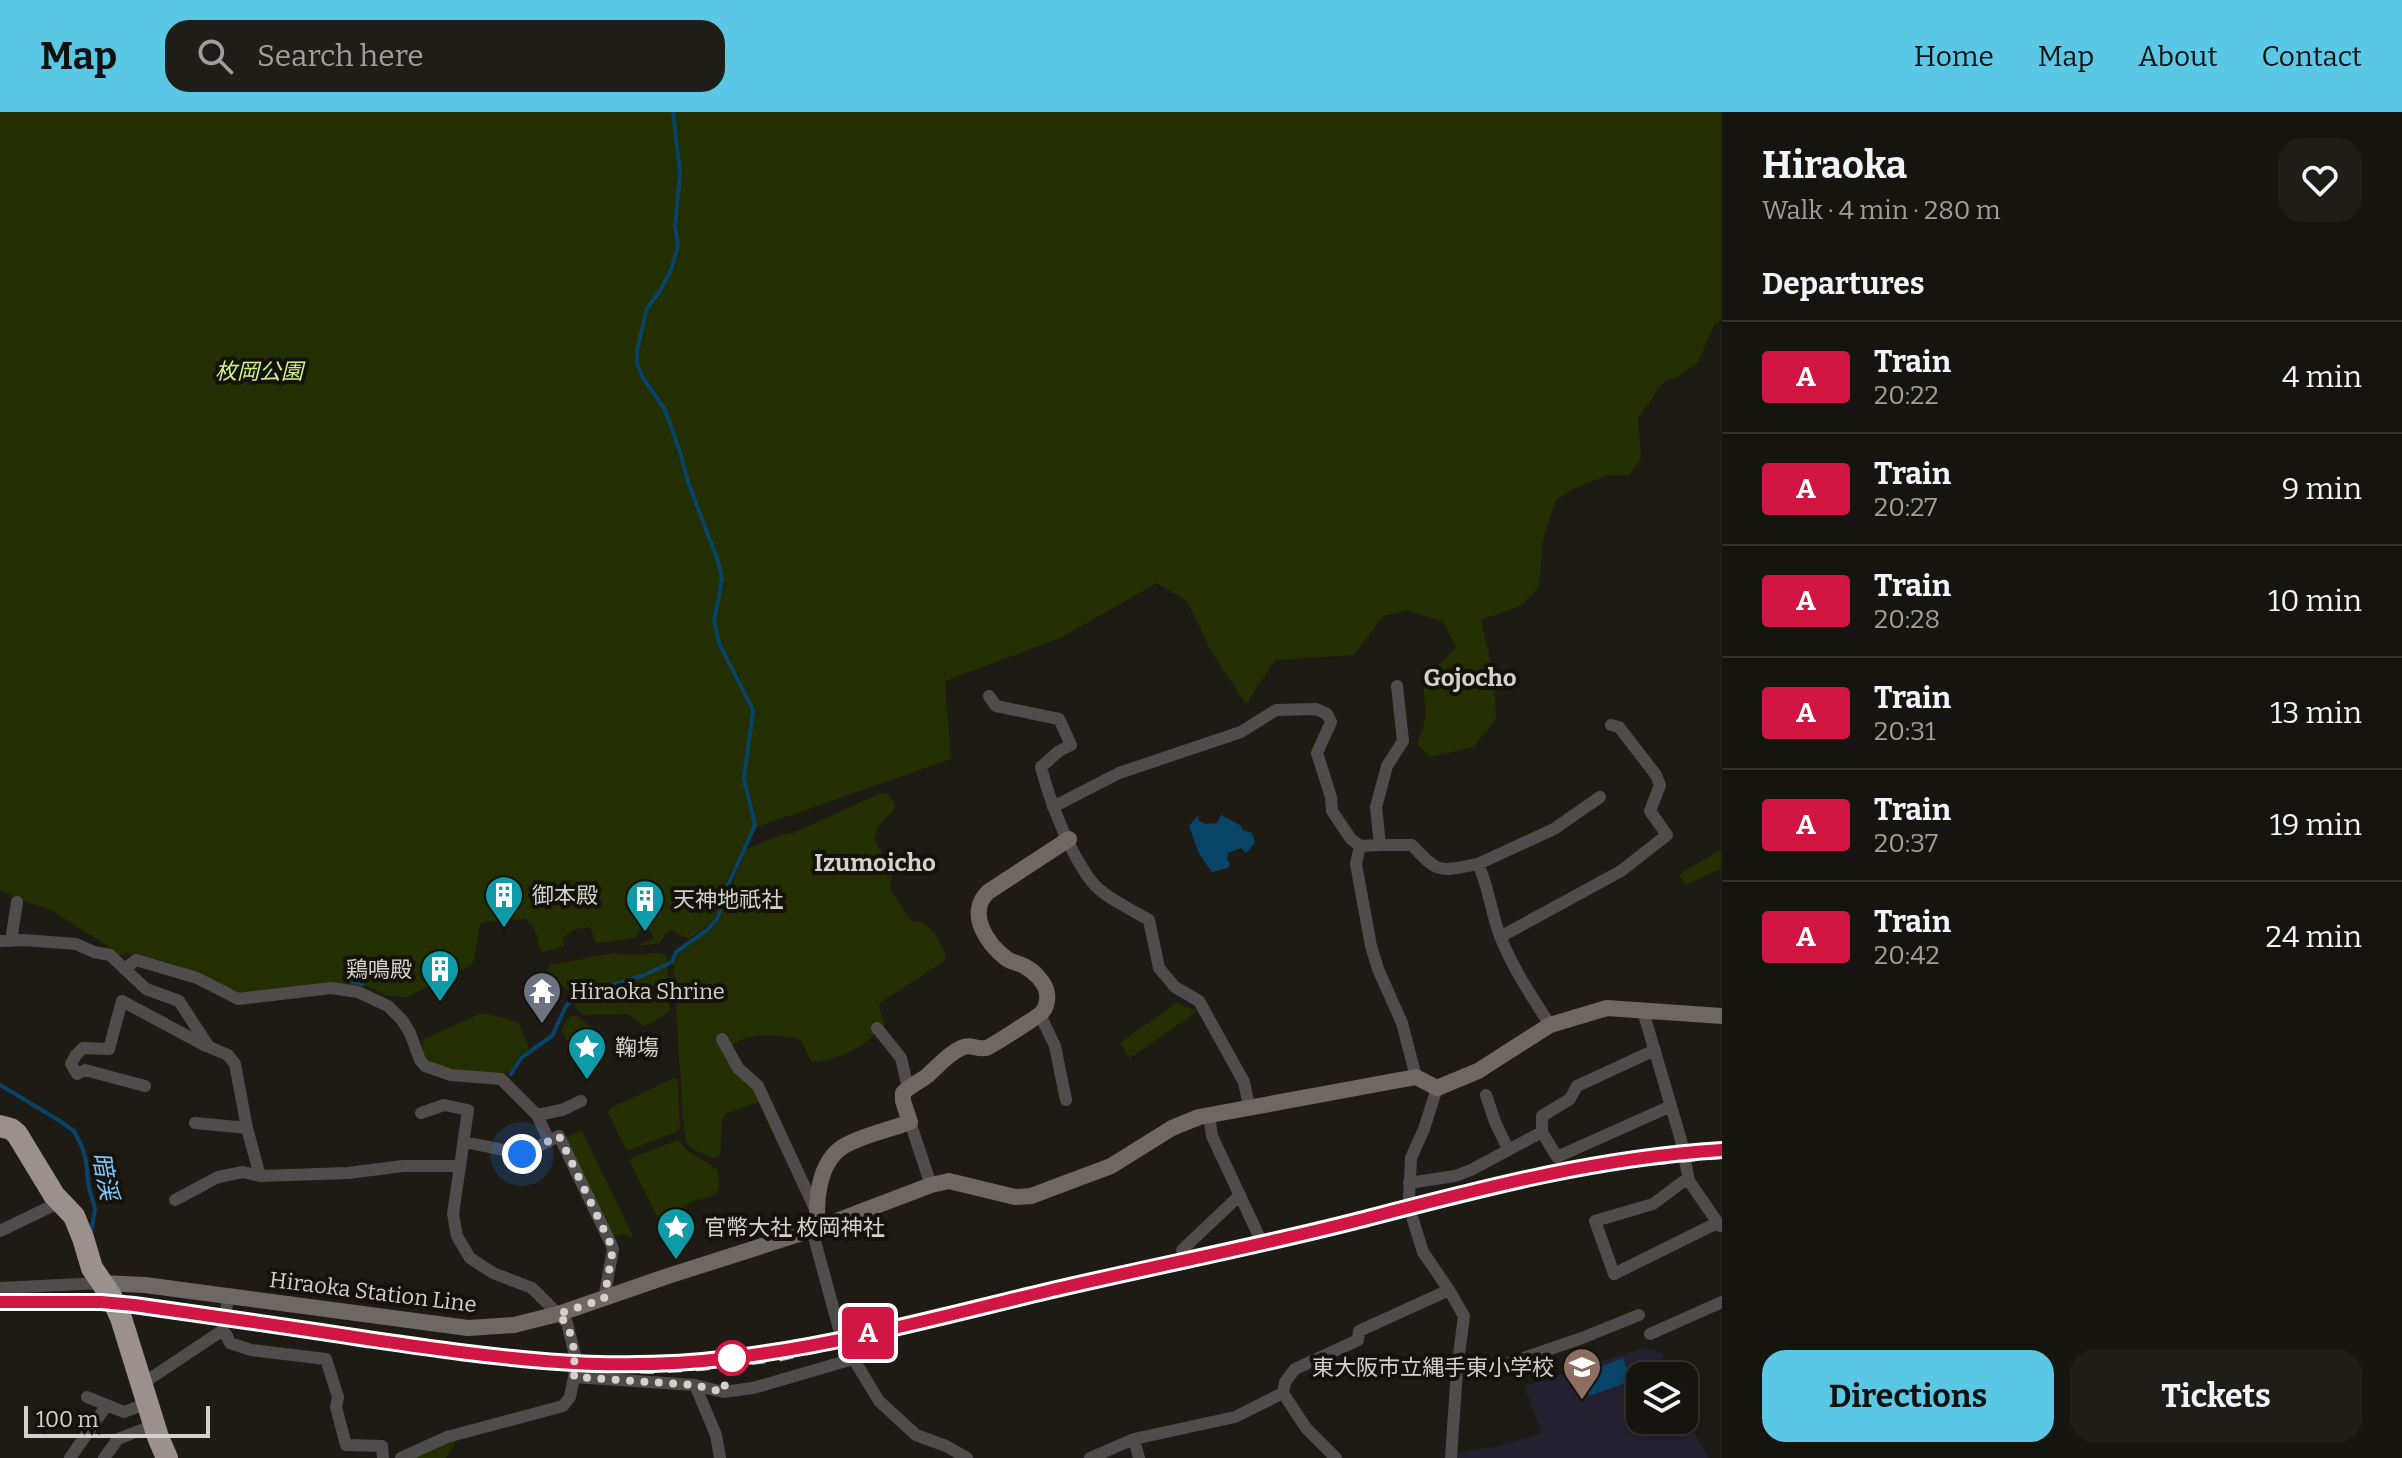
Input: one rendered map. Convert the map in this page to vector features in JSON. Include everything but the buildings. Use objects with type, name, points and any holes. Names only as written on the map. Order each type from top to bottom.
[{"type":"highway","points":[[0,1126],[17,1134],[60,1202],[74,1216],[92,1268],[121,1318],[167,1458]]},
{"type":"street","points":[[1380,845],[1376,807],[1387,766],[1403,741],[1397,686]]},
{"type":"street","points":[[989,696],[996,706],[1059,719],[1071,745],[1041,767],[1053,807],[1093,883],[1149,920],[1159,968],[1175,987],[1199,1001],[1244,1082],[1249,1106]]},
{"type":"street","points":[[1053,807],[1119,773],[1241,732],[1276,710],[1316,709],[1327,714],[1331,722],[1317,753],[1331,797],[1332,811],[1351,839],[1360,846],[1412,845],[1429,864],[1442,870],[1478,864],[1554,829],[1600,797]]},
{"type":"street","points":[[1500,937],[1621,871],[1667,835],[1650,811],[1660,785],[1656,775],[1619,727],[1611,725]]},
{"type":"street","points":[[1069,839],[988,892],[980,900],[977,911],[979,922],[993,946],[1012,962],[1024,965],[1043,983],[1048,995],[1045,1010],[986,1048],[967,1045],[961,1048],[903,1093],[931,1185],[949,1181],[1015,1197],[1031,1196],[1111,1166],[1172,1128],[1209,1115],[1416,1077],[1437,1088]]},
{"type":"street","points":[[1360,846],[1356,864],[1371,946],[1402,1023],[1416,1077]]},
{"type":"street","points":[[1478,864],[1484,875],[1500,937],[1550,1025]]},
{"type":"street","points":[[17,902],[5,941],[76,944],[110,955],[146,989],[179,1001],[209,1047]]},
{"type":"street","points":[[125,969],[136,960],[197,978],[238,999],[331,988],[358,992],[388,1006],[402,1020],[425,1066],[451,1075],[501,1079],[537,1115],[549,1141]]},
{"type":"street","points":[[145,1086],[85,1070],[77,1074],[71,1064],[83,1048],[109,1049],[122,1001],[228,1055],[235,1064],[260,1176]]},
{"type":"street","points":[[1409,1198],[1411,1158],[1437,1088],[1478,1071],[1550,1025],[1607,1008],[1722,1016]]},
{"type":"street","points":[[1643,1011],[1688,1178],[1720,1226],[1614,1274],[1595,1221],[1653,1204],[1688,1178]]},
{"type":"street","points":[[1040,1015],[1055,1046],[1066,1100]]},
{"type":"street","points":[[877,1028],[901,1058],[908,1088]]},
{"type":"street","points":[[722,1039],[738,1068],[758,1086],[765,1098],[815,1223],[842,1340],[853,1359],[884,1408],[916,1435],[967,1458]]},
{"type":"street","points":[[1655,1050],[1577,1086],[1570,1099],[1542,1116],[1542,1132],[1557,1157],[1671,1106]]},
{"type":"street","points":[[1486,1095],[1508,1149]]},
{"type":"street","points":[[537,1115],[562,1110],[581,1101]]},
{"type":"street","points":[[401,1458],[447,1437],[563,1406],[570,1397],[574,1377],[575,1355],[567,1323],[532,1288],[493,1273],[470,1258],[457,1236],[453,1214],[468,1110],[444,1105],[421,1113]]},
{"type":"street","points":[[1209,1115],[1212,1136],[1258,1234]]},
{"type":"street","points":[[815,1223],[821,1178],[828,1162],[842,1147],[910,1122]]},
{"type":"street","points":[[195,1123],[247,1128]]},
{"type":"street","points":[[1409,1183],[1455,1176],[1542,1132]]},
{"type":"street","points":[[465,1142],[522,1154],[559,1136],[613,1249],[604,1299]]},
{"type":"street","points":[[175,1200],[218,1177],[243,1172],[260,1176],[348,1173],[403,1166],[460,1166]]},
{"type":"street","name":"Hiraoka Station Line","points":[[101,1283],[145,1285],[227,1304],[468,1328],[514,1325],[604,1299],[931,1185]]},
{"type":"street","points":[[1182,1250],[1240,1195]]},
{"type":"street","points":[[0,1231],[60,1202]]},
{"type":"street","points":[[1413,1220],[1423,1252],[1464,1316],[1451,1458]]},
{"type":"street","points":[[0,1288],[101,1283]]},
{"type":"street","points":[[1336,1458],[1306,1428],[1283,1393],[1285,1382],[1295,1369],[1358,1340],[1359,1331],[1449,1290]]},
{"type":"street","points":[[1650,1334],[1722,1302]]},
{"type":"street","points":[[1457,1370],[1500,1366],[1639,1315]]},
{"type":"street","points":[[104,1458],[148,1404],[222,1331],[230,1343],[251,1350],[326,1359],[338,1397],[336,1407],[346,1445],[382,1446],[383,1458]]},
{"type":"street","points":[[574,1377],[695,1385],[723,1392],[753,1388],[853,1359]]},
{"type":"street","points":[[695,1385],[716,1435],[720,1458]]},
{"type":"street","points":[[1090,1458],[1134,1439],[1235,1417],[1283,1393]]},
{"type":"street","points":[[87,1397],[124,1412],[148,1404]]},
{"type":"street","points":[[70,1458],[107,1405]]},
{"type":"street","points":[[1134,1439],[1139,1458]]},
{"type":"shaded area","name":"東大阪市立縄手東小学校","points":[[1646,1347],[1664,1354],[1662,1362],[1626,1362],[1626,1434],[1696,1434],[1708,1458],[1457,1458],[1458,1452],[1495,1447],[1542,1433],[1524,1386]]},
{"type":"green space","name":"枚岡公園","points":[[0,112],[1722,112],[1722,320],[1715,323],[1698,362],[1678,377],[1664,381],[1638,419],[1641,459],[1629,475],[1608,475],[1575,488],[1556,500],[1543,539],[1539,587],[1520,606],[1481,620],[1494,676],[1496,718],[1474,747],[1430,757],[1417,744],[1426,718],[1423,682],[1456,647],[1443,622],[1408,610],[1383,616],[1354,655],[1275,660],[1246,704],[1212,653],[1187,601],[1157,583],[1060,638],[945,681],[951,759],[751,829],[726,884],[714,920],[689,939],[671,930],[660,943],[639,946],[654,938],[648,927],[639,931],[635,938],[597,943],[590,927],[572,930],[563,938],[564,946],[543,952],[534,929],[526,919],[483,922],[474,961],[469,966],[407,997],[384,995],[368,986],[242,995],[168,962],[134,954],[117,955],[51,910],[0,890]]},
{"type":"green space","points":[[888,793],[895,805],[877,827],[875,840],[892,874],[890,889],[911,920],[921,921],[934,932],[946,956],[944,961],[880,1003],[885,1025],[870,1039],[844,1055],[813,1062],[800,1040],[771,1035],[744,1038],[724,1050],[756,1088],[762,1101],[725,1114],[720,1155],[714,1159],[691,1148],[686,1142],[683,1118],[674,977],[674,963],[679,953],[715,925],[746,849],[780,835],[791,834],[879,794]]},
{"type":"green space","points":[[1722,849],[1722,873],[1720,869],[1686,885],[1679,874]]},
{"type":"green space","points":[[614,953],[662,953],[667,958],[670,1009],[665,1015],[644,1026],[627,1014],[584,1015],[575,1007],[567,989],[562,985],[554,987],[546,973],[550,965]]},
{"type":"green space","points":[[1176,1003],[1198,1011],[1130,1058],[1120,1043]]},
{"type":"green space","points":[[479,1014],[518,1022],[530,1050],[520,1055],[510,1072],[467,1072],[425,1060],[422,1053],[424,1039]]},
{"type":"green space","points":[[573,1015],[589,1026],[606,1055],[589,1068],[582,1069],[562,1031],[565,1022]]},
{"type":"green space","points":[[674,1078],[678,1080],[678,1131],[626,1149],[608,1113],[611,1108]]},
{"type":"green space","points":[[579,1131],[583,1133],[634,1238],[623,1234],[613,1237],[566,1137]]},
{"type":"green space","points":[[678,1140],[687,1150],[717,1169],[719,1181],[715,1194],[684,1207],[676,1226],[682,1249],[674,1250],[630,1162],[631,1158]]},
{"type":"green space","points":[[457,1439],[446,1458],[410,1458]]},
{"type":"water","points":[[1198,815],[1199,821],[1205,824],[1217,823],[1221,815],[1252,833],[1255,843],[1246,853],[1241,848],[1228,853],[1228,868],[1212,872],[1199,854],[1189,826]]},
{"type":"water","points":[[352,964],[367,967],[364,986],[350,983]]},
{"type":"water","points":[[1623,1358],[1626,1383],[1589,1396],[1580,1374]]},
{"type":"waterway","points":[[511,1074],[521,1058],[552,1036],[566,1006],[575,997],[644,975],[672,962],[676,952],[707,930],[717,919],[728,885],[755,825],[744,779],[753,710],[719,643],[714,621],[722,579],[718,561],[665,410],[637,364],[647,308],[671,270],[678,246],[675,227],[680,173],[673,112]]},
{"type":"waterway","name":"暗渓","points":[[0,1085],[74,1131],[86,1161],[95,1209],[91,1233]]},
{"type":"tunnel","points":[[1409,1198],[1413,1220]]},
{"type":"railway","points":[[0,1309],[137,1312],[534,1367],[649,1372],[702,1369],[777,1360],[845,1345],[1326,1235],[1551,1179],[1607,1168],[1722,1157]]},
{"type":"train","name":"A","points":[[0,1302],[134,1305],[477,1355],[555,1363],[646,1366],[732,1358],[842,1340],[1550,1173],[1606,1162],[1722,1150]]},
{"type":"place","name":"御本殿","points":[[504,929]]},
{"type":"place","name":"天神地祇社","points":[[645,933]]},
{"type":"place","name":"鶏鳴殿","points":[[440,1003]]},
{"type":"place","name":"Hiraoka Shrine","points":[[542,1025]]},
{"type":"place","name":"鞠塲","points":[[587,1081]]},
{"type":"place","name":"官幣大社 枚岡神社","points":[[676,1261]]},
{"type":"place","name":"東大阪市立縄手東小学校","points":[[1582,1401]]},
{"type":"district","name":"Gojocho","points":[[1470,678]]},
{"type":"district","name":"Izumoicho","points":[[875,863]]},
{"type":"route","points":[[522,1154],[559,1136],[613,1249],[604,1299],[558,1314],[567,1323],[575,1355],[574,1377],[695,1385],[723,1392],[732,1358]]}]
